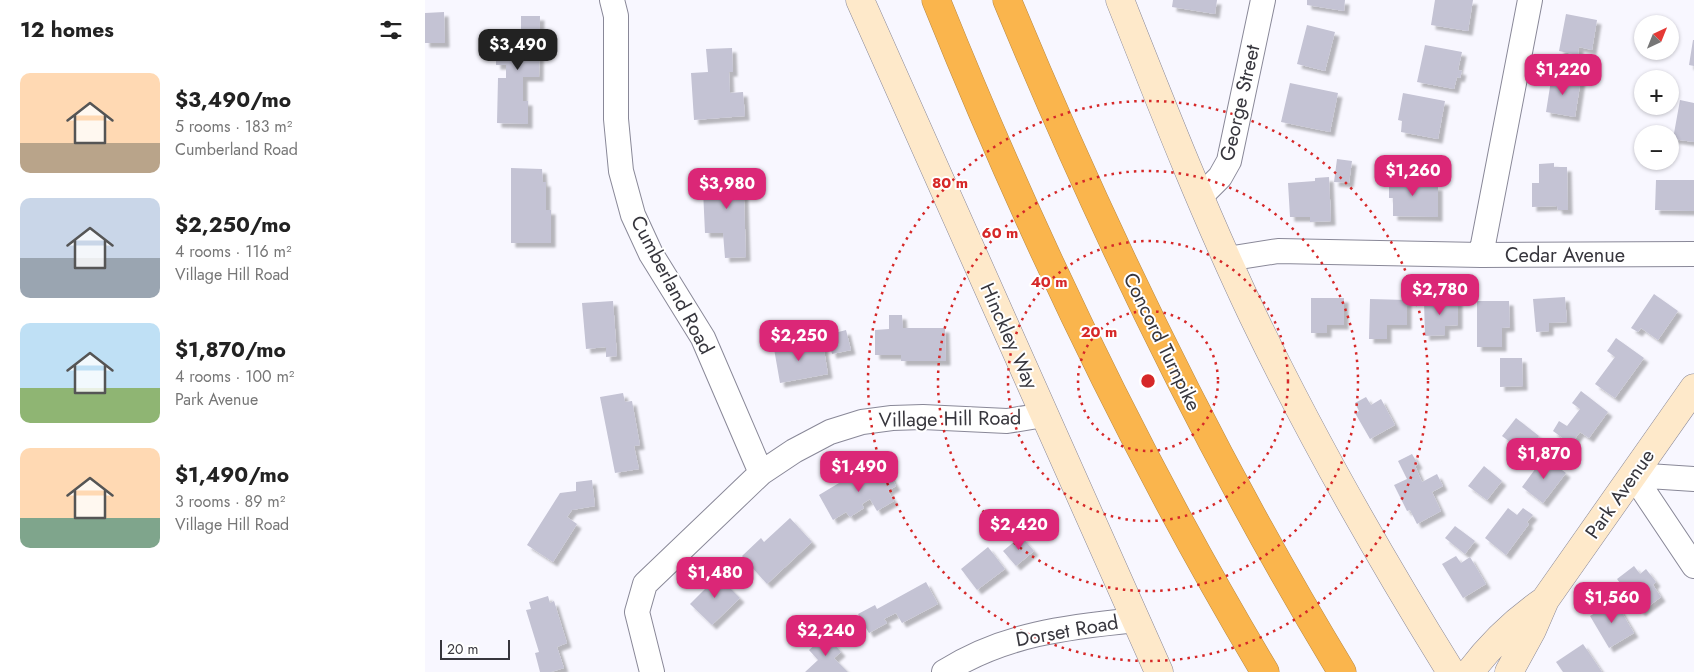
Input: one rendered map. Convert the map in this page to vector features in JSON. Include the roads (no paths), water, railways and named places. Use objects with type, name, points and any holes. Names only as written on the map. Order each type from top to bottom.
[{"type":"highway","points":[[936,0],[1015,187],[1088,343],[1174,512],[1265,672]]},
{"type":"highway","name":"Concord Turnpike","points":[[1007,0],[1067,142],[1143,304],[1214,446],[1295,593],[1342,672]]},
{"type":"main road","name":"Hinckley Way","points":[[860,0],[1159,672]]},
{"type":"main road","points":[[1120,0],[1200,197],[1261,333],[1331,470],[1391,574],[1451,672]]},
{"type":"main road","name":"Park Avenue","points":[[1509,672],[1532,630],[1545,600],[1694,388]]},
{"type":"main road","name":"Park Avenue","points":[[1470,672],[1513,624],[1545,600]]},
{"type":"street","name":"Cumberland Road","points":[[612,0],[616,16],[616,119],[621,171],[633,215],[651,254],[703,338],[761,473]]},
{"type":"street","name":"George Street","points":[[1200,197],[1220,178],[1229,161],[1263,0]]},
{"type":"street","points":[[1481,255],[1530,0]]},
{"type":"street","name":"Cedar Avenue","points":[[1227,259],[1278,251],[1481,255],[1694,254]]},
{"type":"street","name":"Village Hill Road","points":[[652,672],[637,612],[645,584],[761,473],[794,451],[830,432],[862,422],[892,418],[923,417],[1007,422],[1044,415]]},
{"type":"street","points":[[1633,475],[1694,479]]},
{"type":"street","points":[[1633,475],[1694,566]]},
{"type":"street","name":"Dorset Road","points":[[944,672],[956,664],[999,644],[1040,632],[1082,625],[1136,620]]}]
